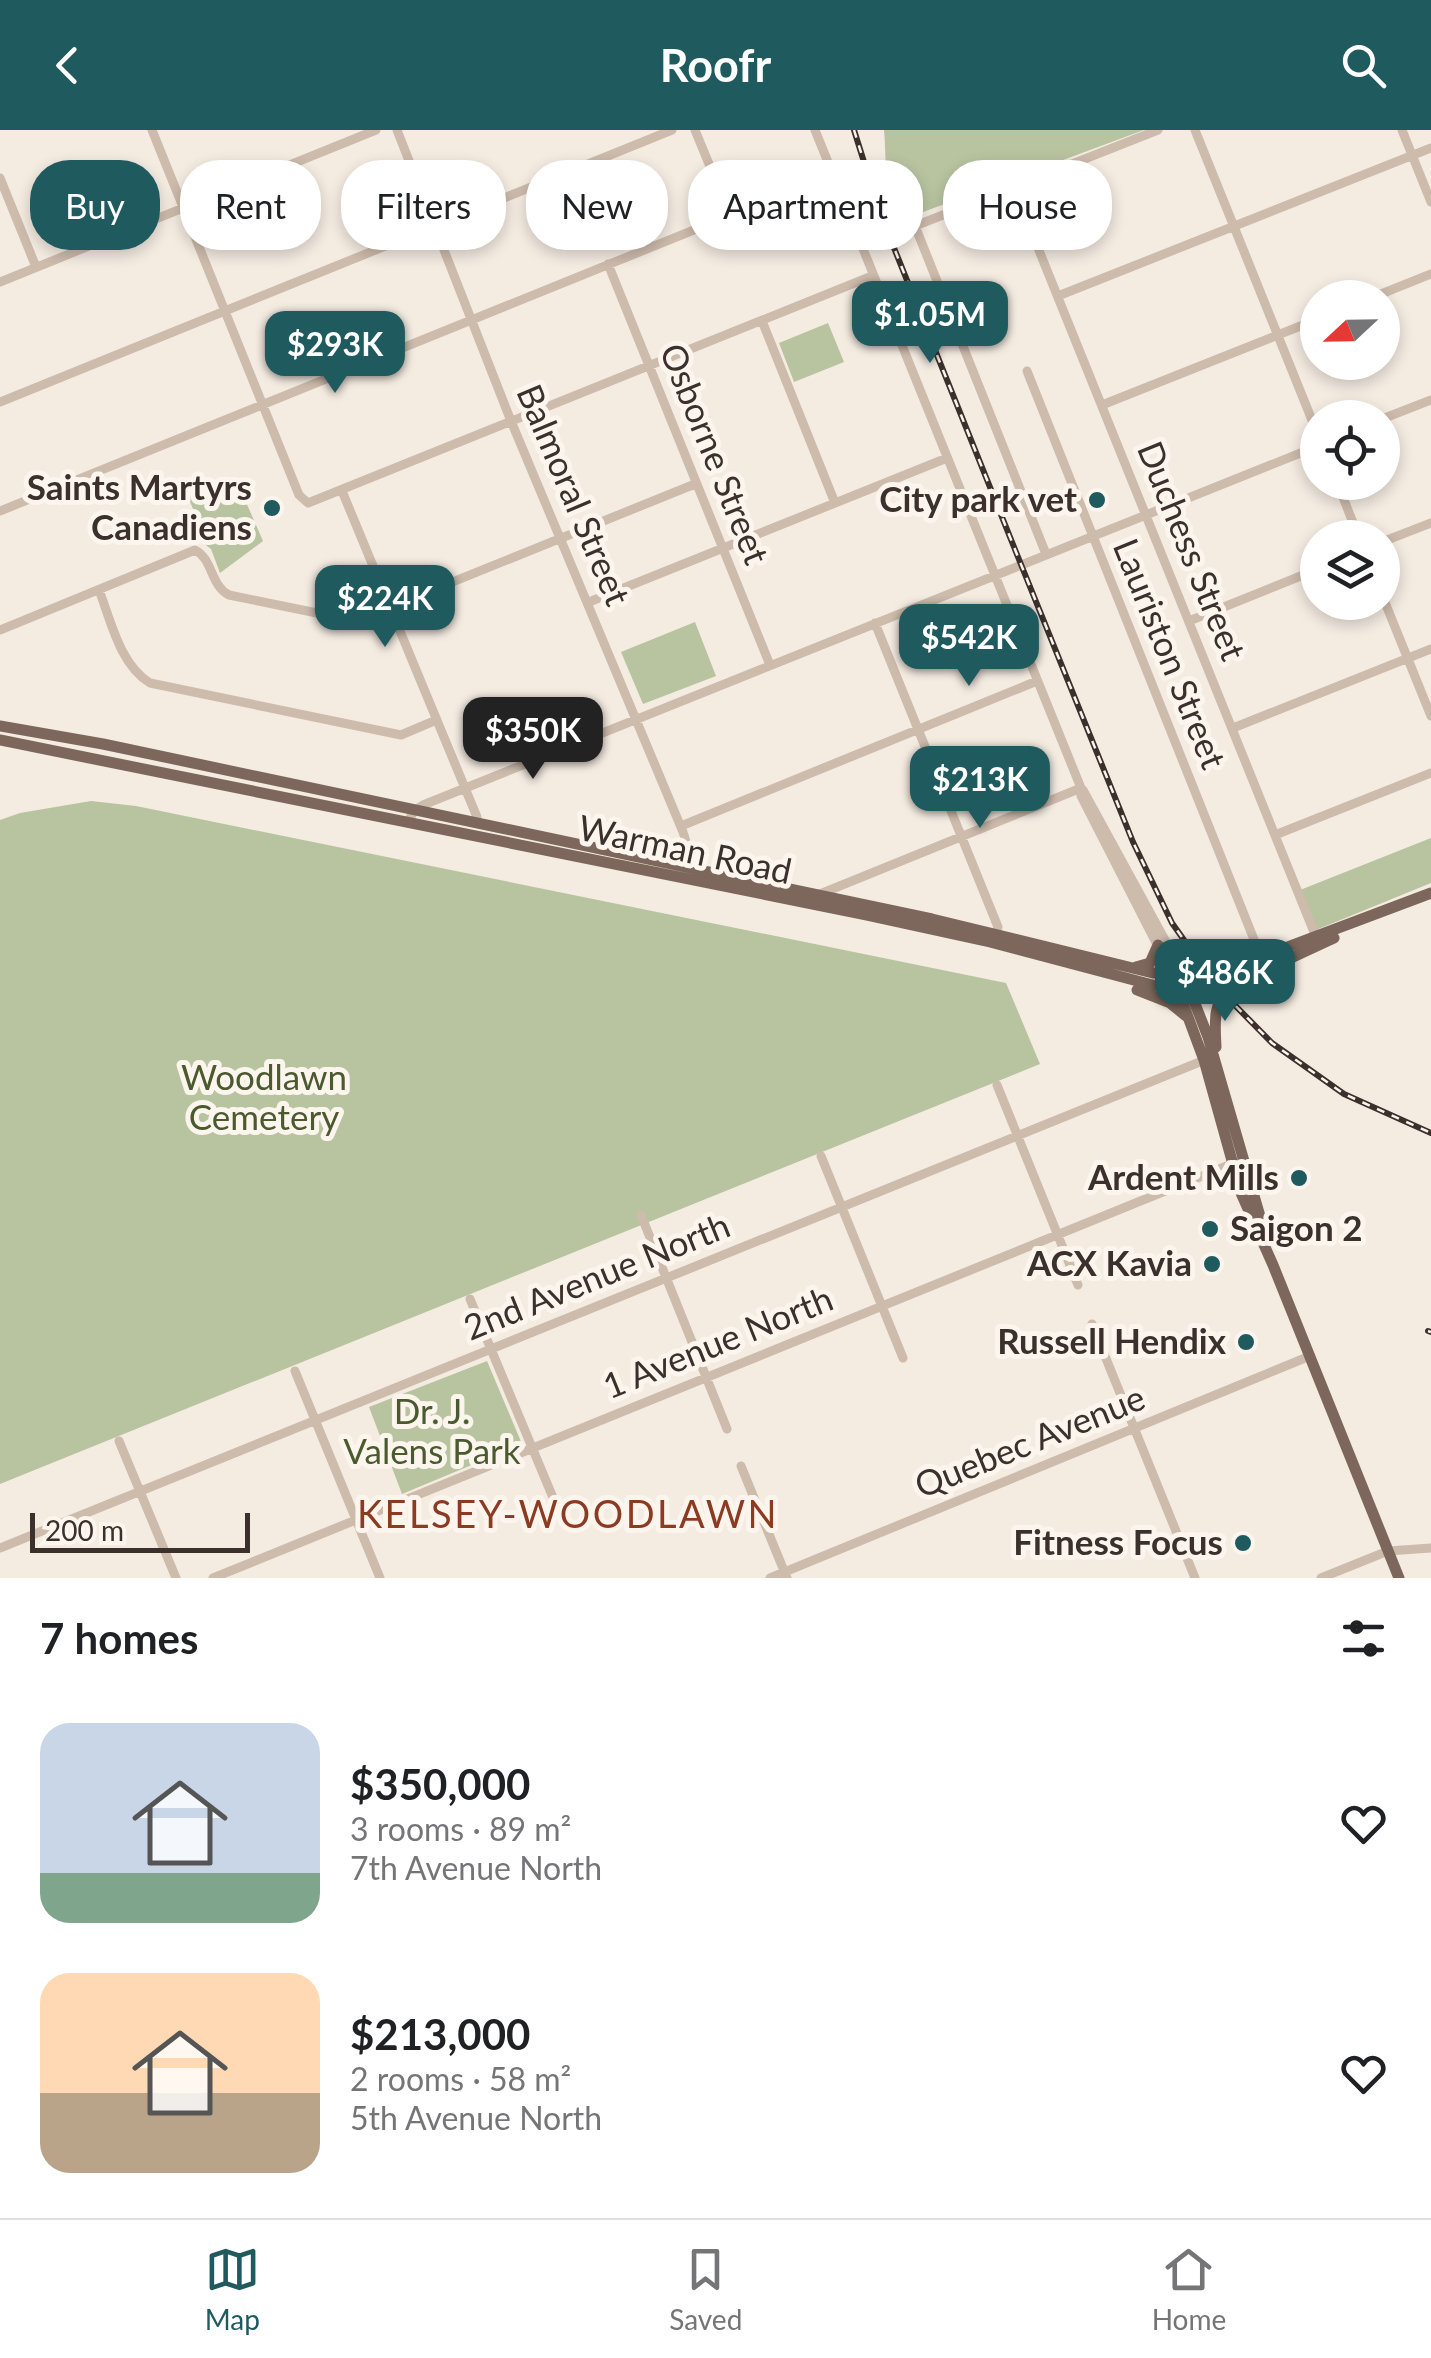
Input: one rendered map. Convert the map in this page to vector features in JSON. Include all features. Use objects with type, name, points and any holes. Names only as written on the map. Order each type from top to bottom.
[{"type":"main road","name":"Warman Road","points":[[0,726],[103,744],[696,875],[816,895],[996,933],[1182,983]]},
{"type":"main road","name":"Warman Road","points":[[0,740],[474,823],[990,942],[1106,975],[1182,983]]},
{"type":"main road","points":[[1399,1578],[1274,1265],[1252,1223],[1219,1071],[1215,1028],[1218,1001],[1231,986],[1431,893]]},
{"type":"main road","points":[[1182,983],[1382,914]]},
{"type":"main road","points":[[1127,969],[1150,963],[1158,945]]},
{"type":"main road","points":[[1182,983],[1217,987],[1262,972]]},
{"type":"main road","points":[[1106,975],[1170,1003],[1190,1020]]},
{"type":"main road","points":[[1182,983],[1190,1020],[1219,1071]]},
{"type":"main road","points":[[1182,983],[1209,1058],[1238,1161]]},
{"type":"street","points":[[152,130],[180,198]]},
{"type":"street","points":[[302,160],[376,130]]},
{"type":"street","name":"Balmoral Street","points":[[397,130],[409,160]]},
{"type":"street","points":[[506,197],[672,130]]},
{"type":"street","points":[[695,130],[707,160]]},
{"type":"street","points":[[814,130],[826,160]]},
{"type":"street","points":[[1080,160],[1158,130]]},
{"type":"street","points":[[1195,130],[1304,400]]},
{"type":"street","points":[[1402,130],[1431,202]]},
{"type":"street","points":[[1058,296],[1431,148]]},
{"type":"street","points":[[0,178],[36,267]]},
{"type":"street","points":[[0,282],[180,210]]},
{"type":"street","points":[[943,214],[914,226],[1046,554]]},
{"type":"street","points":[[0,511],[688,232]]},
{"type":"street","points":[[201,250],[302,500],[314,502],[872,276]]},
{"type":"street","points":[[0,402],[374,250]]},
{"type":"street","name":"Balmoral Street","points":[[444,250],[681,826],[696,875]]},
{"type":"street","points":[[862,250],[1081,788],[1182,983]]},
{"type":"street","name":"Duchess Street","points":[[1039,250],[1316,937]]},
{"type":"street","name":"Osborne Street","points":[[608,264],[770,665]]},
{"type":"street","points":[[1400,286],[1431,274]]},
{"type":"street","points":[[762,321],[834,502]]},
{"type":"street","points":[[1102,406],[1300,326]]},
{"type":"street","name":"Lauriston Street","points":[[1028,371],[1261,957]]},
{"type":"street","points":[[1400,412],[1431,400]]},
{"type":"street","points":[[411,815],[465,788],[1300,453]]},
{"type":"street","points":[[589,602],[947,458]]},
{"type":"street","points":[[0,630],[194,550],[204,556],[218,589],[229,595],[356,621],[695,484]]},
{"type":"street","points":[[342,491],[434,722],[477,818],[474,823]]},
{"type":"street","points":[[1400,535],[1431,523]]},
{"type":"street","points":[[1190,621],[1300,576]]},
{"type":"street","points":[[98,590],[128,661],[136,674],[150,683],[400,735],[434,722]]},
{"type":"street","points":[[1392,620],[1431,716]]},
{"type":"street","points":[[875,623],[998,927],[996,933]]},
{"type":"street","points":[[1232,728],[1431,649]]},
{"type":"street","points":[[681,826],[1038,681]]},
{"type":"street","points":[[1275,835],[1431,773]]},
{"type":"street","points":[[816,895],[1081,788]]},
{"type":"street","points":[[1081,788],[1081,796],[1158,945],[1182,983]]},
{"type":"street","name":"2nd Avenue North","points":[[0,1548],[1209,1058]]},
{"type":"street","points":[[997,1085],[1078,1285]]},
{"type":"street","points":[[822,1156],[903,1358]]},
{"type":"street","name":"1 Avenue North","points":[[213,1578],[1238,1161]]},
{"type":"street","points":[[641,1215],[727,1428]]},
{"type":"street","points":[[470,1299],[554,1500]]},
{"type":"street","points":[[1092,1324],[1195,1578]]},
{"type":"street","name":"Quebec Avenue","points":[[770,1578],[786,1575],[1310,1356]]},
{"type":"street","points":[[295,1371],[380,1578]]},
{"type":"street","points":[[120,1441],[176,1578]]},
{"type":"street","points":[[742,1466],[786,1575]]},
{"type":"street","points":[[1321,1578],[1388,1551],[1431,1548]]},
{"type":"green space","points":[[884,130],[1144,130],[1063,160],[943,160],[943,205],[923,212],[923,160],[886,160]]},
{"type":"green space","points":[[354,321],[360,335],[351,340],[357,356],[342,362],[329,331]]},
{"type":"green space","points":[[828,323],[844,362],[794,382],[779,343]]},
{"type":"green space","points":[[235,477],[263,541],[220,573],[211,549],[202,542],[202,530],[188,497]]},
{"type":"green space","points":[[695,622],[716,676],[643,704],[621,652]]},
{"type":"green space","name":"Woodlawn Cemetery","points":[[91,801],[136,806],[1006,983],[1040,1064],[0,1484],[0,820]]},
{"type":"green space","points":[[1431,838],[1431,883],[1316,930],[1300,890]]},
{"type":"green space","name":"Dr. J. Valens Park","points":[[487,1361],[522,1444],[402,1494],[369,1407]]},
{"type":"railway","points":[[854,130],[880,213],[1133,842],[1172,923],[1217,987],[1272,1043],[1344,1094],[1431,1133]]},
{"type":"place","name":"City park vet","points":[[1097,500]]},
{"type":"place","name":"Saints Martyrs Canadiens","points":[[272,508]]},
{"type":"place","name":"Ardent Mills","points":[[1299,1178]]},
{"type":"place","name":"Saigon 2","points":[[1210,1229]]},
{"type":"place","name":"ACX Kavia","points":[[1212,1264]]},
{"type":"place","name":"Russell Hendix","points":[[1246,1342]]},
{"type":"place","name":"Fitness Focus","points":[[1243,1543]]},
{"type":"district","name":"KELSEY-WOODLAWN","points":[[568,1515]]}]
